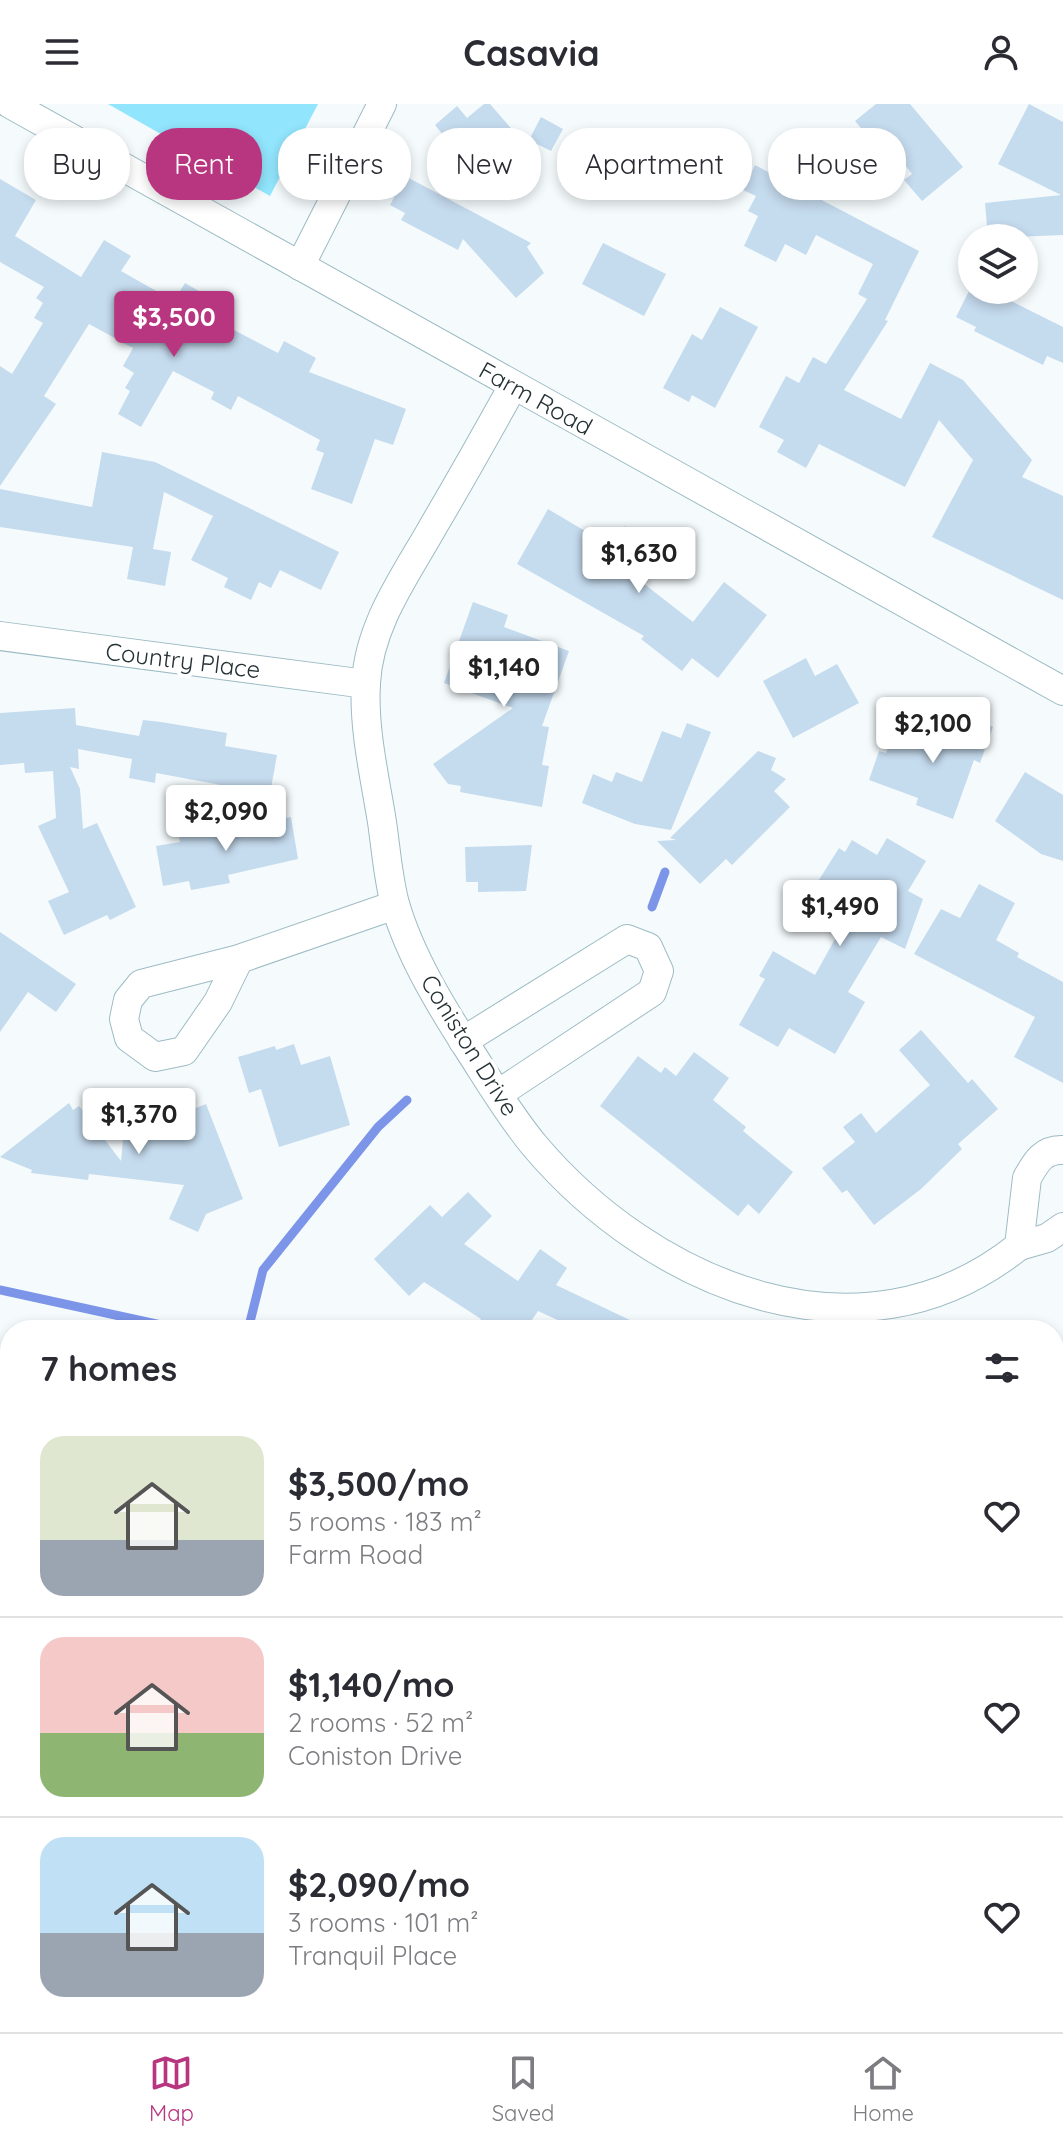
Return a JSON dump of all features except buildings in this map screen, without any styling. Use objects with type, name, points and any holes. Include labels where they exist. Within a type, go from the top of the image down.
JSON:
[{"type":"street","name":"Farm Road","points":[[10,104],[1063,691]]},
{"type":"street","points":[[300,266],[382,104]]},
{"type":"street","name":"Coniston Drive","points":[[513,386],[378,623],[366,684],[373,764],[395,905],[436,995],[463,1041],[534,1145],[620,1225],[706,1278],[744,1293],[783,1303],[826,1307],[886,1304],[954,1287],[987,1272],[1019,1246],[1047,1238],[1063,1227]]},
{"type":"street","name":"Country Place","points":[[0,636],[366,684]]},
{"type":"street","points":[[239,959],[395,905]]},
{"type":"street","points":[[463,1041],[627,939],[648,947],[659,971],[652,992],[498,1094]]},
{"type":"street","points":[[1019,1246],[1027,1178],[1041,1157],[1052,1149],[1063,1150]]},
{"type":"shaded area","points":[[108,104],[318,104],[305,128],[278,128],[278,181],[270,196],[262,191],[262,128],[150,128]]},
{"type":"waterway","points":[[652,907],[665,872]]},
{"type":"waterway","points":[[250,1320],[263,1270],[378,1127],[407,1100]]},
{"type":"waterway","points":[[0,1290],[138,1320]]}]
